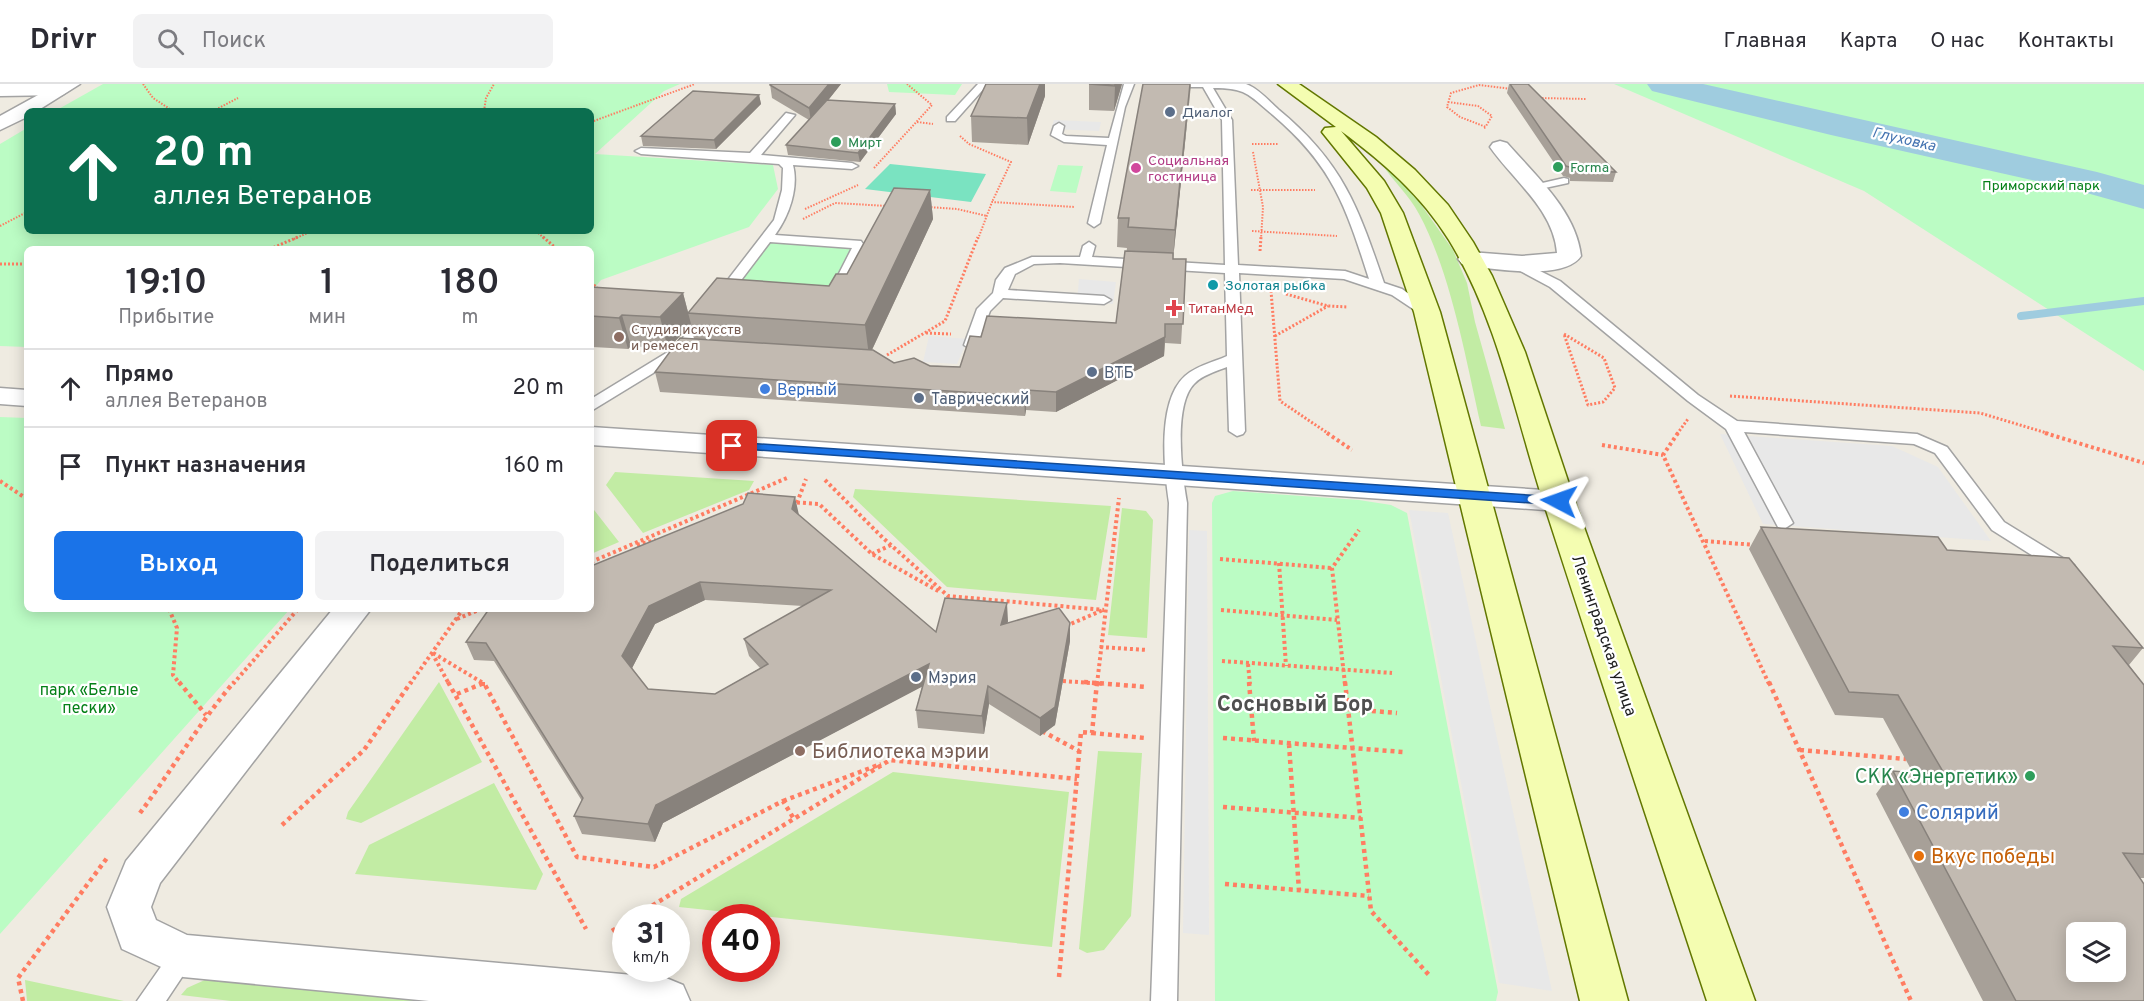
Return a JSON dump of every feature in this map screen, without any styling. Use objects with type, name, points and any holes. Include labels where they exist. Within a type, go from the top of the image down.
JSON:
[{"type":"main road","name":"Ленинградская улица","points":[[1294,89],[1389,159],[1441,211],[1470,259],[1515,366],[1559,501],[1731,1001]]},
{"type":"main road","name":"Ленинградская улица","points":[[1294,89],[1357,163],[1392,213],[1426,312],[1476,496],[1604,1001]]},
{"type":"main road","points":[[1357,163],[1369,158],[1389,159]]},
{"type":"street","points":[[0,90],[66,86]]},
{"type":"street","points":[[28,108],[66,86]]},
{"type":"street","points":[[0,124],[24,110]]},
{"type":"street","points":[[1470,259],[1514,262],[1563,261],[1569,256],[1568,237],[1500,147]]},
{"type":"street","points":[[0,396],[24,398]]},
{"type":"street","points":[[594,436],[1559,501]]},
{"type":"street","points":[[351,612],[141,874],[129,907],[138,934],[183,956],[666,1001]]},
{"type":"lane","points":[[951,119],[983,84]]},
{"type":"lane","points":[[1094,223],[1129,84]]},
{"type":"lane","points":[[1164,84],[1208,87],[1241,85],[1283,118],[1329,168],[1353,209],[1378,285]]},
{"type":"lane","points":[[1208,87],[1227,120],[1237,431]]},
{"type":"lane","points":[[753,158],[790,116]]},
{"type":"lane","points":[[1059,126],[1056,135],[1064,140],[1113,142]]},
{"type":"lane","points":[[641,151],[852,166]]},
{"type":"lane","points":[[594,404],[681,350],[780,220],[788,190],[789,167],[782,161]]},
{"type":"lane","points":[[1532,187],[1564,181]]},
{"type":"lane","points":[[766,238],[856,244],[860,248],[832,299],[825,302]]},
{"type":"lane","points":[[1085,261],[1089,246]]},
{"type":"lane","points":[[971,345],[984,309],[1000,294],[1008,272],[1017,265],[1032,260],[1345,275],[1404,296],[1426,312]]},
{"type":"lane","points":[[1514,262],[1555,284],[1699,403],[1733,426],[1784,523]]},
{"type":"lane","points":[[1000,294],[1104,300]]},
{"type":"lane","points":[[722,295],[745,296]]},
{"type":"lane","points":[[681,350],[705,352]]},
{"type":"lane","points":[[1164,1001],[1178,503],[1173,475],[1180,393],[1189,380],[1236,358]]},
{"type":"lane","points":[[1733,426],[1917,438],[1941,450],[1998,526],[2079,576]]},
{"type":"lane","points":[[150,1001],[183,956]]},
{"type":"path","points":[[143,84],[153,98],[168,108]]},
{"type":"path","points":[[484,108],[486,98],[494,84]]},
{"type":"path","points":[[594,121],[695,84]]},
{"type":"path","points":[[871,171],[932,105],[907,84]]},
{"type":"path","points":[[1486,127],[1460,117],[1447,107],[1451,93],[1470,85],[1489,84],[1517,90]]},
{"type":"path","points":[[1533,96],[1587,99]]},
{"type":"path","points":[[219,108],[238,99]]},
{"type":"path","points":[[1448,102],[1471,105],[1488,112],[1492,116],[1484,128],[1500,147]]},
{"type":"path","points":[[916,122],[939,124]]},
{"type":"path","points":[[887,355],[945,321],[992,202],[1011,162],[969,144],[956,132]]},
{"type":"path","points":[[1245,144],[1281,144]]},
{"type":"path","points":[[1252,144],[1263,207],[1260,246]]},
{"type":"path","points":[[780,220],[856,188],[863,180]]},
{"type":"path","points":[[1251,190],[1324,190]]},
{"type":"path","points":[[992,202],[1098,208]]},
{"type":"path","points":[[766,238],[835,203],[891,206]]},
{"type":"path","points":[[924,207],[957,209],[987,216]]},
{"type":"path","points":[[0,226],[24,214]]},
{"type":"path","points":[[1255,231],[1339,236]]},
{"type":"path","points":[[277,246],[305,234]]},
{"type":"path","points":[[540,234],[554,246]]},
{"type":"path","points":[[0,264],[24,264]]},
{"type":"path","points":[[594,285],[604,295]]},
{"type":"path","points":[[1271,290],[1280,401],[1352,450]]},
{"type":"path","points":[[1283,293],[1328,306],[1348,307]]},
{"type":"path","points":[[1275,336],[1328,306]]},
{"type":"path","points":[[925,333],[953,334]]},
{"type":"path","points":[[1564,334],[1604,358],[1616,388],[1603,402],[1588,405],[1564,334]]},
{"type":"path","points":[[1729,396],[1980,413],[2144,464]]},
{"type":"path","points":[[1663,455],[1699,403]]},
{"type":"path","points":[[1602,446],[1663,455]]},
{"type":"path","points":[[1663,455],[1705,541],[1800,750],[1911,1001]]},
{"type":"path","points":[[594,561],[787,478]]},
{"type":"path","points":[[798,503],[806,479]]},
{"type":"path","points":[[825,480],[891,545],[948,596]]},
{"type":"path","points":[[0,481],[24,497]]},
{"type":"path","points":[[1092,734],[1104,610],[1119,498]]},
{"type":"path","points":[[786,502],[819,504],[872,554],[948,596],[1104,610]]},
{"type":"path","points":[[677,526],[686,533]]},
{"type":"path","points":[[1359,530],[1332,568],[1371,911],[1429,975]]},
{"type":"path","points":[[627,547],[666,538]]},
{"type":"path","points":[[1705,541],[1763,545]]},
{"type":"path","points":[[872,554],[891,545]]},
{"type":"path","points":[[1220,559],[1332,568]]},
{"type":"path","points":[[1279,563],[1286,666]]},
{"type":"path","points":[[1061,628],[1104,610]]},
{"type":"path","points":[[1221,610],[1337,620]]},
{"type":"path","points":[[170,612],[177,628],[173,675],[206,716]]},
{"type":"path","points":[[133,824],[175,766],[206,716],[295,612]]},
{"type":"path","points":[[282,825],[364,750],[461,612]]},
{"type":"path","points":[[456,620],[474,612]]},
{"type":"path","points":[[1100,647],[1147,650]]},
{"type":"path","points":[[432,653],[484,683],[578,857],[654,867],[783,801],[890,760],[1077,779]]},
{"type":"path","points":[[432,653],[457,694],[586,929]]},
{"type":"path","points":[[1222,661],[1392,673]]},
{"type":"path","points":[[1248,663],[1254,741]]},
{"type":"path","points":[[1063,681],[1146,687]]},
{"type":"path","points":[[457,694],[484,683]]},
{"type":"path","points":[[1348,709],[1397,713]]},
{"type":"path","points":[[1035,727],[1079,751]]},
{"type":"path","points":[[1059,977],[1081,732],[1143,737]]},
{"type":"path","points":[[1223,738],[1403,752]]},
{"type":"path","points":[[1289,744],[1299,891]]},
{"type":"path","points":[[1800,750],[1906,759]]},
{"type":"path","points":[[655,904],[890,760]]},
{"type":"path","points":[[783,801],[794,819]]},
{"type":"path","points":[[1223,807],[1361,818]]},
{"type":"path","points":[[23,1001],[18,978],[111,852]]},
{"type":"path","points":[[1225,884],[1369,896]]},
{"type":"green space","points":[[103,84],[680,84],[664,91],[595,154],[773,165],[778,189],[749,227],[601,280],[594,288],[594,246],[24,246],[24,347],[0,346],[0,144],[24,130],[24,234],[594,234],[594,108],[60,108]]},
{"type":"green space","points":[[887,84],[962,84],[955,95],[889,92]]},
{"type":"green space","name":"Приморский парк","points":[[1614,84],[2144,84],[2144,371],[1864,191]]},
{"type":"green space","points":[[1381,163],[1410,189],[1453,250],[1467,283],[1475,322],[1505,429],[1481,426],[1456,317],[1440,263],[1415,207]]},
{"type":"green space","points":[[890,164],[986,174],[971,202],[865,189]]},
{"type":"green space","points":[[1058,165],[1083,166],[1076,193],[1050,191]]},
{"type":"green space","points":[[770,241],[853,247],[825,299],[731,293]]},
{"type":"green space","name":"парк «Белые пески»","points":[[0,417],[24,418],[24,612],[287,612],[0,934]]},
{"type":"green space","points":[[615,472],[754,481],[749,490],[643,533],[606,485]]},
{"type":"green space","points":[[855,489],[1111,506],[1096,600],[947,587],[853,497]]},
{"type":"green space","points":[[1233,491],[1359,500],[1391,505],[1407,513],[1498,992],[1496,1001],[1215,1001],[1212,503],[1215,496]]},
{"type":"green space","points":[[1122,508],[1146,511],[1153,520],[1147,638],[1108,635]]},
{"type":"green space","points":[[594,510],[619,542],[594,553]]},
{"type":"green space","points":[[439,682],[482,762],[361,823],[346,819],[348,812]]},
{"type":"green space","points":[[1098,751],[1142,753],[1131,916],[1104,950],[1087,953],[1079,949]]},
{"type":"green space","points":[[893,772],[1069,792],[1052,947],[780,918],[780,904],[702,904],[702,909],[690,908],[690,904],[680,904],[681,899]]},
{"type":"green space","points":[[494,783],[543,874],[536,890],[355,874],[369,845]]},
{"type":"green space","points":[[207,979],[451,1001],[231,1001],[181,995],[187,988]]},
{"type":"green space","points":[[25,980],[124,1001],[27,1001]]},
{"type":"shaded area","points":[[1054,120],[1101,122],[1099,131],[1051,129]]},
{"type":"shaded area","points":[[1079,279],[1116,282],[1113,304],[1077,301]]},
{"type":"shaded area","points":[[929,336],[968,339],[957,364],[923,362]]},
{"type":"shaded area","points":[[1720,434],[1892,446],[1938,467],[1991,541],[1763,524]]},
{"type":"shaded area","points":[[1409,510],[1448,513],[1552,991],[1499,983]]},
{"type":"shaded area","points":[[1189,530],[1207,531],[1209,935],[1183,933]]},
{"type":"building","points":[[770,84],[829,84],[809,108]]},
{"type":"building","points":[[986,84],[1040,84],[1027,118],[971,116]]},
{"type":"building","points":[[1089,84],[1115,84],[1115,86]]},
{"type":"building","points":[[1143,84],[1190,84],[1175,230],[1128,227],[1129,218],[1118,218]]},
{"type":"building","points":[[1510,84],[1528,84],[1616,172],[1573,171],[1573,168],[1566,166]]},
{"type":"building","points":[[693,91],[759,95],[714,140],[641,136]]},
{"type":"building","points":[[827,100],[895,104],[858,153],[786,145]]},
{"type":"building","points":[[894,188],[930,190],[865,325],[688,313],[717,278],[829,286],[836,274],[847,274]]},
{"type":"building","points":[[1125,251],[1173,253],[1173,259],[1186,259],[1183,324],[1165,324],[1165,337],[1056,392],[1026,390],[1024,396],[655,372],[680,338],[873,350],[894,363],[914,358],[930,366],[960,367],[970,336],[981,337],[987,316],[1116,323]]},
{"type":"building","points":[[594,287],[683,293],[660,317],[622,315],[619,318],[594,316]]},
{"type":"building","name":"Мэрия","points":[[748,493],[795,497],[792,509],[936,632],[945,598],[1007,603],[1001,625],[1059,608],[1070,623],[1055,707],[1040,718],[988,686],[982,716],[916,710],[929,664],[656,805],[648,824],[574,816],[583,798],[486,643],[466,642],[487,612],[594,612],[594,565],[743,504]],"holes":[[[700,582],[831,590],[744,639],[768,664],[715,694],[648,689],[622,656],[649,606]]]},
{"type":"building","name":"СКК «Энергетик»","points":[[1761,527],[1938,537],[1947,550],[2069,558],[2143,648],[2113,646],[2144,685],[2144,854],[2123,853],[2144,884],[2144,1001],[2016,1001],[1893,771],[1945,775],[1898,695],[1849,692]]},
{"type":"waterway","name":"Глуховка","points":[[1663,84],[1831,125],[2084,180],[2144,197]]},
{"type":"waterway","points":[[2021,316],[2144,301]]},
{"type":"place","name":"Диалог","points":[[1170,112]]},
{"type":"place","name":"Мирт","points":[[836,142]]},
{"type":"place","name":"Forma","points":[[1558,167]]},
{"type":"place","name":"Социальная гостиница","points":[[1136,168]]},
{"type":"place","name":"Золотая рыбка","points":[[1213,285]]},
{"type":"place","name":"ТитанМед","points":[[1174,308]]},
{"type":"place","name":"Студия искусств и ремесел","points":[[619,337]]},
{"type":"place","name":"ВТБ","points":[[1092,372]]},
{"type":"place","name":"Верный","points":[[765,389]]},
{"type":"place","name":"Таврический","points":[[919,398]]},
{"type":"place","name":"Мэрия","points":[[916,677]]},
{"type":"place","name":"Библиотека мэрии","points":[[800,751]]},
{"type":"place","name":"СКК «Энергетик»","points":[[2030,776]]},
{"type":"place","name":"Солярий","points":[[1904,812]]},
{"type":"place","name":"Вкус победы","points":[[1919,856]]},
{"type":"district","name":"Сосновый Бор","points":[[1295,703]]},
{"type":"route","points":[[732,446],[1559,501]]}]
